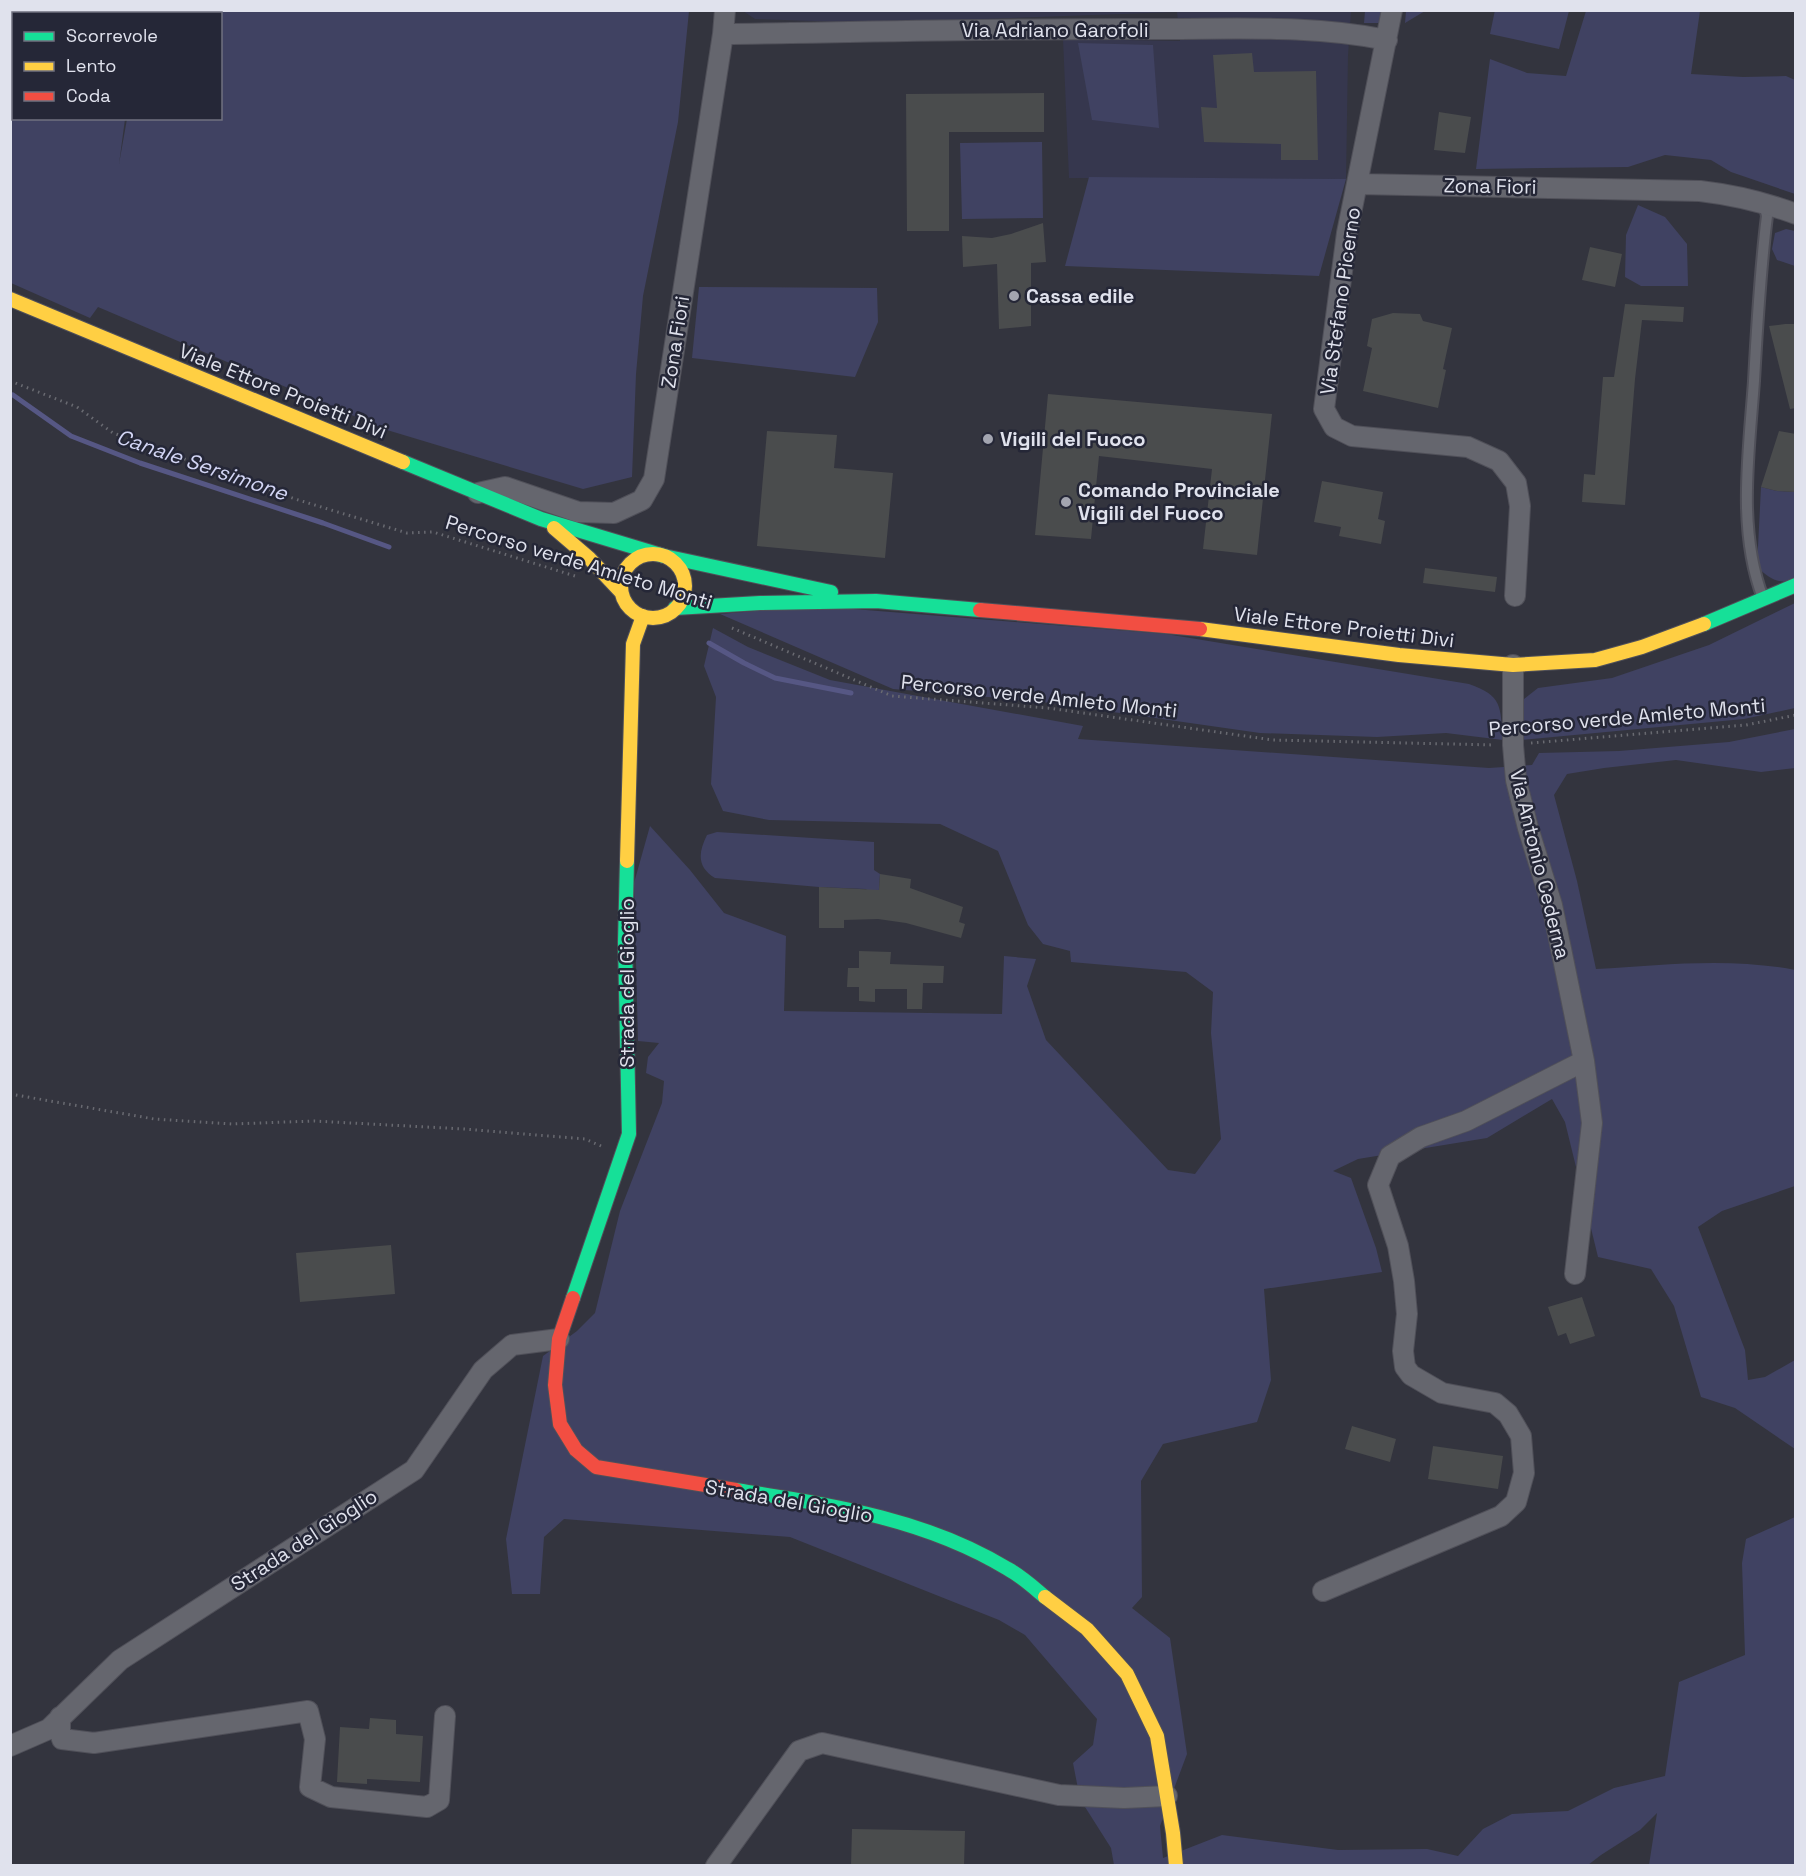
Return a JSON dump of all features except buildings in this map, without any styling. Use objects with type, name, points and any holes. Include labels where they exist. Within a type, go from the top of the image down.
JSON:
[{"type":"main road","name":"Viale Ettore Proietti Divi","points":[[10,299],[541,519],[664,556],[876,601]]},
{"type":"main road","name":"Viale Ettore Proietti Divi","points":[[541,519],[576,544],[621,592],[629,607],[643,616],[660,617],[675,608],[760,603],[876,601],[1166,625],[1387,654],[1513,664],[1595,660],[1642,647],[1796,585]]},
{"type":"main road","name":"Viale Ettore Proietti Divi","points":[[621,592],[623,573],[636,559],[645,555],[664,556]]},
{"type":"main road","points":[[664,556],[680,569],[684,579],[681,599],[675,608]]},
{"type":"main road","name":"Strada del Gioglio","points":[[643,616],[633,644],[625,942],[629,1134],[559,1339],[555,1385],[560,1424],[576,1450],[596,1467],[844,1507],[936,1533],[1009,1569],[1087,1629],[1127,1674],[1156,1736],[1176,1866]]},
{"type":"street","name":"Zona Fiori","points":[[478,492],[505,487],[578,512],[614,513],[642,500],[654,479],[723,34],[724,10]]},
{"type":"street","points":[[1358,184],[1392,10]]},
{"type":"street","name":"Via Adriano Garofoli","points":[[723,34],[1107,28],[1350,32],[1387,40]]},
{"type":"street","name":"Zona Fiori","points":[[1358,184],[1673,189],[1733,195],[1764,202],[1796,214]]},
{"type":"street","name":"Via Stefano Picerno","points":[[1358,184],[1347,233],[1324,409],[1334,427],[1352,436],[1468,447],[1499,461],[1516,483],[1520,506],[1515,596]]},
{"type":"street","name":"Via Antonio Cederna","points":[[1513,664],[1513,745],[1516,780],[1528,828],[1552,904],[1584,1061],[1592,1123],[1575,1274]]},
{"type":"street","points":[[1323,1591],[1502,1516],[1515,1503],[1524,1473],[1521,1436],[1508,1414],[1495,1403],[1442,1393],[1411,1375],[1405,1367],[1403,1351],[1407,1314],[1404,1281],[1398,1246],[1378,1185],[1390,1156],[1421,1137],[1466,1121],[1584,1061]]},
{"type":"street","name":"Strada del Gioglio","points":[[10,1746],[49,1729],[120,1660],[414,1470],[483,1370],[512,1345],[559,1339]]},
{"type":"street","points":[[60,1717],[62,1739],[94,1743],[308,1711],[315,1739],[310,1787],[331,1797],[427,1807],[439,1800],[445,1716]]},
{"type":"street","points":[[716,1866],[799,1751],[822,1743],[1059,1795],[1124,1798],[1167,1796]]},
{"type":"lane","points":[[1763,600],[1751,550],[1747,504],[1767,216],[1764,202]]},
{"type":"path","name":"Percorso verde Amleto Monti","points":[[10,381],[77,408],[113,433],[295,500],[406,533],[433,532],[583,578]]},
{"type":"path","name":"Percorso verde Amleto Monti","points":[[724,625],[892,696],[1048,708],[1273,740],[1513,745],[1746,725],[1796,715]]},
{"type":"path","points":[[10,1094],[154,1119],[232,1124],[315,1121],[464,1129],[585,1139]]},
{"type":"shaded area","points":[[1406,10],[1425,11],[1405,23]]},
{"type":"shaded area","points":[[1495,10],[1569,11],[1559,49],[1490,34]]},
{"type":"shaded area","points":[[11,11],[101,11],[12,12],[11,58]]},
{"type":"shaded area","points":[[689,11],[678,122],[643,296],[636,374],[632,477],[583,489],[387,430],[98,307],[90,318],[11,283],[11,58],[12,120],[125,120],[119,164],[127,120],[222,120],[222,12],[101,12]]},
{"type":"shaded area","points":[[743,11],[1351,11],[1346,179],[1069,178],[1063,39],[1180,41],[1177,12],[873,23],[755,19]]},
{"type":"shaded area","points":[[1365,11],[1387,11],[1386,23],[1364,23]]},
{"type":"shaded area","points":[[1586,11],[1700,11],[1691,74],[1743,77],[1786,76],[1795,80],[1795,194],[1731,172],[1711,160],[1665,155],[1628,167],[1476,169],[1490,59],[1527,73],[1566,76]]},
{"type":"shaded area","points":[[1078,43],[1153,45],[1159,128],[1092,120]]},
{"type":"shaded area","points":[[1042,142],[1043,218],[962,219],[960,143]]},
{"type":"shaded area","points":[[1089,177],[1346,179],[1319,276],[1065,266]]},
{"type":"shaded area","points":[[1638,205],[1665,217],[1687,244],[1688,286],[1641,286],[1625,277],[1626,235]]},
{"type":"shaded area","points":[[1786,229],[1795,231],[1795,266],[1777,260],[1772,249],[1775,233]]},
{"type":"shaded area","points":[[699,287],[877,288],[878,322],[855,377],[692,358]]},
{"type":"shaded area","points":[[1761,487],[1795,492],[1795,579],[1790,581],[1775,580],[1757,567]]},
{"type":"shaded area","points":[[1795,603],[1795,708],[1744,719],[1522,740],[1524,699],[1538,688],[1612,678],[1709,645]]},
{"type":"shaded area","points":[[816,606],[1166,634],[1469,684],[1488,693],[1498,704],[1503,740],[1446,733],[1377,737],[1260,733],[1036,701],[893,689],[720,614]]},
{"type":"shaded area","points":[[713,628],[748,647],[830,680],[1083,726],[1078,739],[1489,768],[1532,765],[1539,753],[1619,751],[1729,742],[1795,729],[1795,768],[1761,772],[1676,760],[1604,768],[1567,774],[1554,795],[1577,881],[1596,969],[1721,963],[1795,970],[1795,1186],[1722,1211],[1698,1227],[1745,1350],[1748,1380],[1765,1377],[1795,1360],[1795,1449],[1735,1408],[1701,1397],[1674,1306],[1651,1269],[1598,1257],[1565,1122],[1552,1099],[1487,1138],[1358,1159],[1333,1171],[1351,1178],[1376,1248],[1382,1272],[1264,1289],[1271,1380],[1257,1422],[1163,1444],[1141,1481],[1142,1597],[1132,1608],[1170,1638],[1187,1754],[1160,1826],[1163,1858],[1222,1835],[1338,1850],[1427,1849],[1458,1856],[1483,1829],[1512,1814],[1568,1811],[1614,1788],[1665,1776],[1679,1682],[1745,1655],[1742,1563],[1746,1539],[1795,1517],[1795,1865],[1649,1865],[1657,1813],[1640,1830],[1588,1865],[1114,1865],[1111,1848],[1080,1799],[1073,1763],[1093,1745],[1097,1719],[1025,1635],[999,1620],[790,1537],[564,1519],[544,1537],[540,1594],[512,1594],[506,1539],[543,1356],[577,1331],[595,1313],[620,1211],[662,1103],[664,1081],[646,1073],[648,1057],[659,1043],[638,1041],[634,883],[650,826],[690,870],[724,913],[786,936],[784,1011],[1002,1014],[1004,956],[1036,959],[1027,986],[1046,1040],[1168,1170],[1195,1174],[1221,1139],[1211,1033],[1213,992],[1186,972],[1071,962],[1070,951],[1043,944],[1028,925],[998,851],[940,824],[769,820],[723,811],[711,784],[716,697],[704,666]]},
{"type":"shaded area","points":[[717,832],[874,842],[874,870],[880,874],[878,903],[866,889],[715,878],[702,864],[701,854],[707,835]]},
{"type":"waterway","name":"Canale Sersimone","points":[[13,395],[71,436],[140,463],[389,547]]},
{"type":"waterway","name":"Canale Sersimone","points":[[709,643],[775,678],[851,693]]},
{"type":"traffic: fast","points":[[403,462],[541,519],[664,556],[831,592]]},
{"type":"traffic: fast","points":[[1704,624],[1796,585]]},
{"type":"traffic: fast","points":[[675,608],[760,603],[876,601],[980,610]]},
{"type":"traffic: fast","points":[[573,1298],[629,1134],[625,942],[627,861]]},
{"type":"traffic: fast","points":[[736,1490],[842,1508],[943,1537],[1008,1569],[1045,1597]]},
{"type":"traffic: slow","points":[[10,299],[403,462]]},
{"type":"traffic: slow","points":[[554,528],[589,558],[621,592]]},
{"type":"traffic: slow","points":[[653,554],[671,560],[679,568],[685,586],[679,604],[671,612],[653,618],[635,612],[627,604],[621,586],[627,568],[635,560],[653,554]]},
{"type":"traffic: slow","points":[[627,861],[633,644],[643,616]]},
{"type":"traffic: slow","points":[[1200,629],[1399,655],[1513,665],[1595,660],[1642,647],[1704,624]]},
{"type":"traffic: slow","points":[[1045,1597],[1087,1629],[1127,1674],[1157,1736],[1173,1833],[1176,1866]]},
{"type":"traffic: jam","points":[[980,610],[1200,629]]},
{"type":"traffic: jam","points":[[573,1298],[559,1339],[555,1385],[560,1424],[576,1450],[596,1467],[736,1490]]},
{"type":"place","name":"Cassa edile","points":[[1014,296]]},
{"type":"place","name":"Vigili del Fuoco","points":[[988,439]]},
{"type":"place","name":"Comando Provinciale Vigili del Fuoco","points":[[1066,502]]}]
